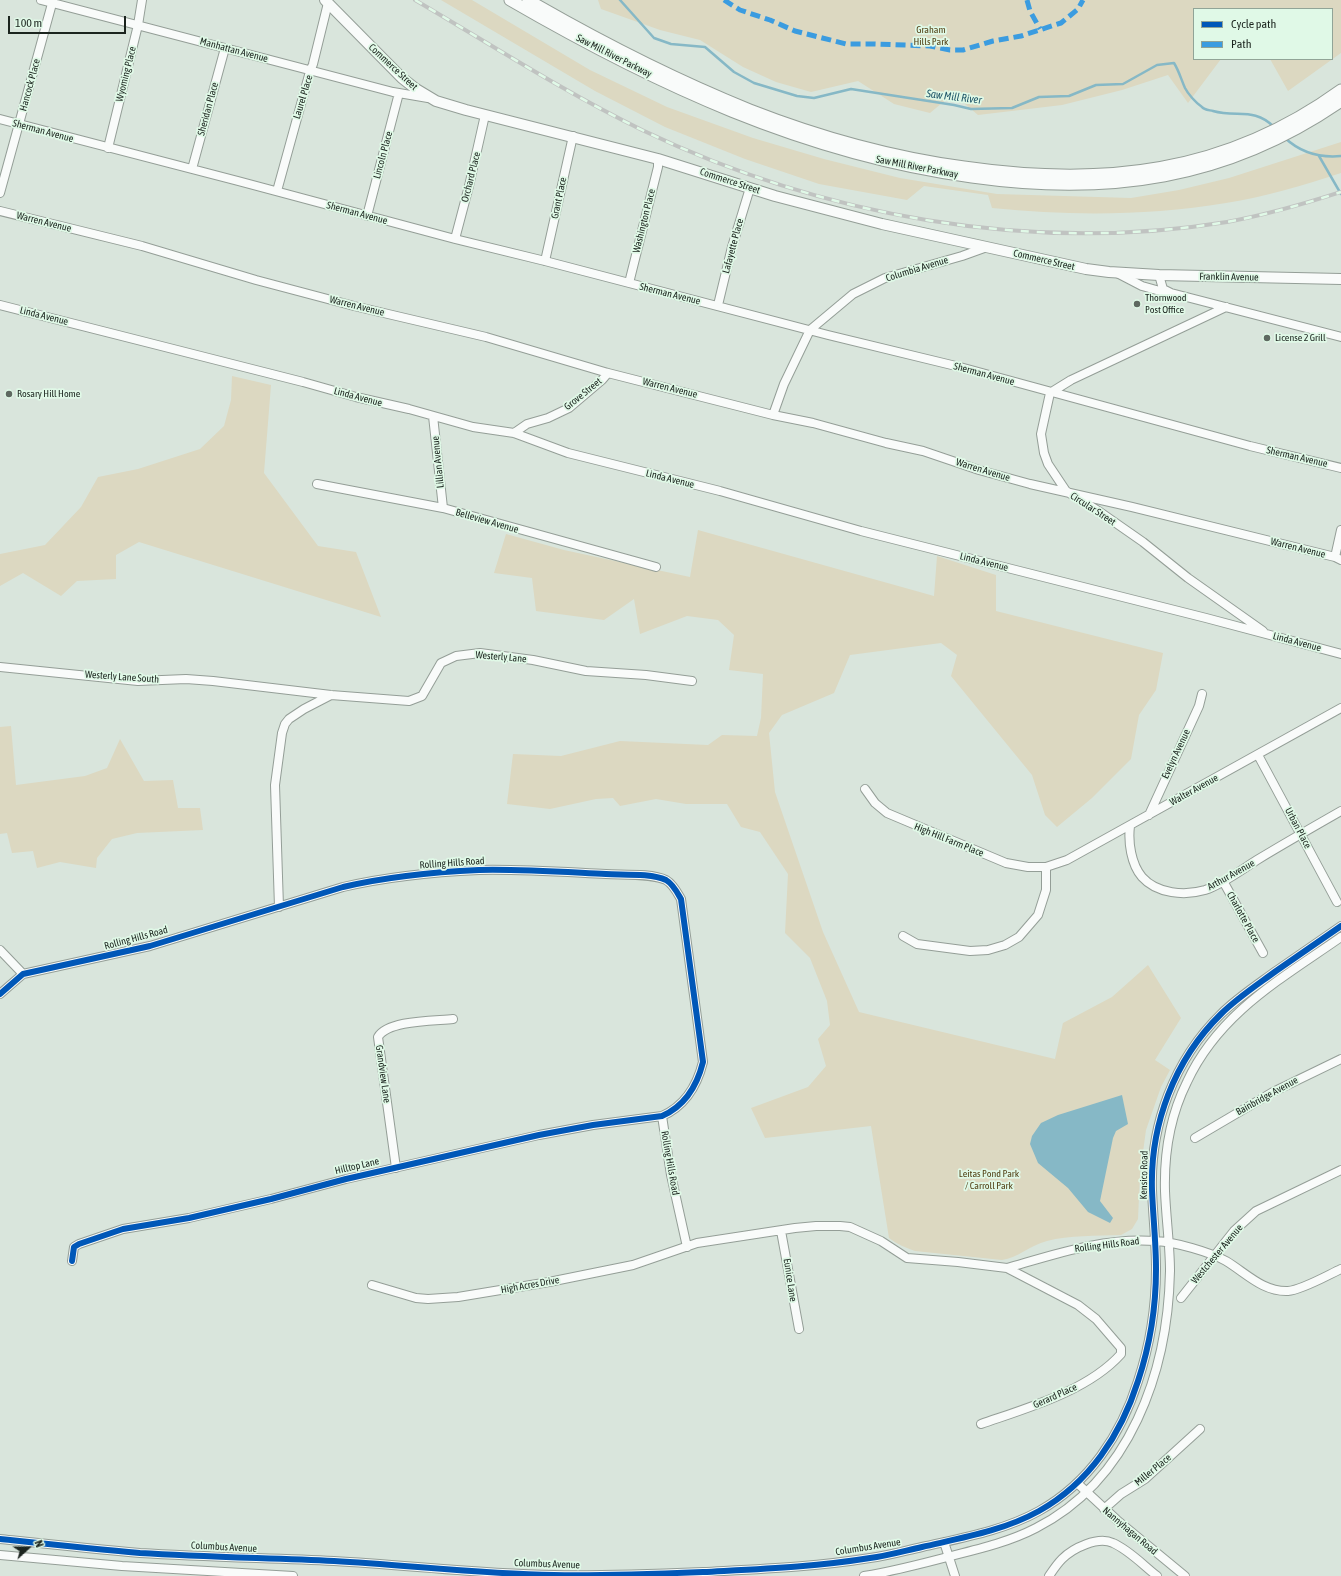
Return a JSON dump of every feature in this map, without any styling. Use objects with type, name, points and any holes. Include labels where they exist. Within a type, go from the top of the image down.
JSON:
[{"type":"highway","name":"Saw Mill River Parkway","points":[[510,0],[616,58],[734,113],[774,129],[829,147],[878,160],[984,179],[1070,185],[1113,183],[1156,178],[1199,168],[1240,155],[1272,141],[1341,90]]},
{"type":"highway","name":"Saw Mill River Parkway","points":[[528,0],[633,56],[711,94],[751,110],[832,138],[888,153],[930,162],[973,168],[1030,174],[1073,176],[1117,174],[1159,168],[1187,162],[1228,150],[1262,136],[1290,127],[1341,101]]},
{"type":"main road","name":"Commerce Street","points":[[326,1],[402,78],[428,98],[485,115],[573,136],[658,159],[750,188],[882,224],[1086,269],[1116,273]]},
{"type":"main road","name":"Franklin Avenue","points":[[1116,273],[1341,279]]},
{"type":"street","name":"Manhattan Avenue","points":[[41,0],[399,93],[428,98]]},
{"type":"street","name":"Wyoming Place","points":[[108,148],[138,25],[142,0]]},
{"type":"street","name":"Laurel Place","points":[[277,191],[311,70],[326,1]]},
{"type":"street","name":"Hancock Place","points":[[0,193],[53,2]]},
{"type":"street","name":"Sheridan Place","points":[[192,169],[225,48]]},
{"type":"street","name":"Lincoln Place","points":[[367,216],[399,93]]},
{"type":"street","name":"Orchard Place","points":[[455,239],[485,115]]},
{"type":"street","name":"Sherman Avenue","points":[[0,119],[455,239],[960,368],[1250,446],[1341,468]]},
{"type":"street","name":"Grant Place","points":[[545,261],[573,136]]},
{"type":"street","name":"Washington Place","points":[[628,283],[658,167],[658,159]]},
{"type":"street","name":"Lafayette Place","points":[[718,305],[732,247],[750,188]]},
{"type":"street","name":"Warren Avenue","points":[[0,211],[142,246],[256,280],[354,306],[486,337],[608,372],[773,415],[813,422],[886,443],[923,451],[979,470],[1030,484],[1066,491],[1338,559]]},
{"type":"street","name":"Columbia Avenue","points":[[773,415],[784,384],[810,330],[853,294],[885,278],[988,247]]},
{"type":"street","name":"Commerce Street","points":[[1116,273],[1142,286],[1341,337]]},
{"type":"street","points":[[1158,275],[1163,289],[1171,293]]},
{"type":"street","name":"Linda Avenue","points":[[0,305],[473,427],[514,433],[568,453],[720,491],[869,533],[1206,618],[1341,654]]},
{"type":"street","points":[[1050,393],[1070,380],[1226,307]]},
{"type":"street","name":"Grove Street","points":[[514,433],[527,424],[548,418],[569,408],[602,380],[608,372]]},
{"type":"street","name":"Circular Street","points":[[1050,393],[1041,434],[1044,453],[1048,464],[1066,491],[1100,512],[1143,542],[1188,578],[1267,634]]},
{"type":"street","name":"Lillian Avenue","points":[[433,416],[443,508]]},
{"type":"street","name":"Belleview Avenue","points":[[317,484],[443,508],[656,566]]},
{"type":"street","points":[[1338,559],[1341,530]]},
{"type":"street","name":"Westerly Lane","points":[[268,688],[409,701],[422,696],[441,662],[456,656],[480,653],[533,660],[586,671],[646,675],[692,681]]},
{"type":"street","name":"Westerly Lane South","points":[[0,667],[138,680],[186,679],[268,688]]},
{"type":"street","name":"Evelyn Avenue","points":[[1149,814],[1199,706],[1202,694]]},
{"type":"street","points":[[279,907],[275,785],[282,733],[285,724],[289,719],[304,709],[331,695]]},
{"type":"street","name":"Walter Avenue","points":[[1046,867],[1067,860],[1341,708]]},
{"type":"street","name":"Urban Place","points":[[1258,755],[1337,902]]},
{"type":"street","name":"High Hill Farm Place","points":[[865,789],[875,803],[887,814],[907,823],[1006,863],[1028,867],[1046,867]]},
{"type":"street","name":"Arthur Avenue","points":[[1130,826],[1129,837],[1136,867],[1142,878],[1154,886],[1173,892],[1190,894],[1206,890],[1223,881],[1341,811]]},
{"type":"street","points":[[903,936],[917,944],[970,951],[988,950],[1005,945],[1019,937],[1038,915],[1046,890],[1046,867]]},
{"type":"street","name":"Rolling Hills Road","points":[[0,994],[23,974],[150,946],[363,883],[447,872],[480,870],[650,876],[666,880],[674,887],[681,899],[703,1062],[699,1079],[692,1089],[672,1112],[662,1116],[671,1175],[687,1248],[697,1243],[781,1230],[816,1226],[850,1227],[881,1241],[907,1258],[1007,1268],[1078,1305],[1096,1319],[1121,1348],[1121,1354]]},
{"type":"street","name":"Charlotte Place","points":[[1223,881],[1263,953]]},
{"type":"street","name":"Kensico Road","points":[[1087,1492],[1110,1468],[1125,1445],[1140,1413],[1153,1378],[1162,1344],[1170,1275],[1162,1241],[1152,1178],[1156,1138],[1168,1093],[1184,1061],[1205,1031],[1231,1005],[1252,988],[1341,926]]},
{"type":"street","name":"Kensico Road","points":[[1077,1483],[1097,1461],[1114,1437],[1138,1383],[1154,1312],[1156,1279],[1162,1241],[1168,1144],[1173,1118],[1179,1100],[1194,1068],[1214,1037],[1239,1011],[1341,937]]},
{"type":"street","points":[[0,950],[23,974]]},
{"type":"street","name":"Grandview Lane","points":[[396,1168],[378,1037],[386,1028],[398,1024],[453,1019]]},
{"type":"street","name":"Bainbridge Avenue","points":[[1195,1138],[1273,1092],[1341,1059]]},
{"type":"street","name":"Hilltop Lane","points":[[72,1261],[74,1247],[78,1244],[123,1228],[189,1218],[271,1199],[346,1179],[570,1129],[662,1116]]},
{"type":"street","name":"Westchester Avenue","points":[[1181,1298],[1234,1231],[1256,1211],[1341,1170]]},
{"type":"street","name":"Eunice Lane","points":[[781,1230],[799,1329]]},
{"type":"street","name":"Rolling Hills Road","points":[[1007,1268],[1083,1247],[1117,1242],[1162,1241],[1215,1256],[1225,1261],[1252,1280],[1274,1290],[1294,1290],[1341,1269]]},
{"type":"street","name":"High Acres Drive","points":[[372,1284],[416,1298],[428,1299],[458,1297],[549,1282],[629,1265],[687,1248]]},
{"type":"street","name":"Gerard Place","points":[[982,1424],[1043,1402],[1071,1390],[1093,1377],[1116,1360],[1121,1354]]},
{"type":"street","name":"Miller Place","points":[[1104,1509],[1121,1494],[1145,1479],[1200,1429]]},
{"type":"street","name":"Nannyhagan Road","points":[[1077,1483],[1104,1509],[1185,1576]]},
{"type":"street","name":"Columbus Avenue","points":[[0,1539],[136,1552],[332,1561],[486,1574],[602,1575],[793,1568],[871,1558],[995,1529],[1022,1520],[1048,1506],[1077,1483]]},
{"type":"street","points":[[864,1576],[948,1557],[1003,1542],[1027,1532],[1056,1516],[1087,1492]]},
{"type":"street","points":[[1049,1576],[1070,1552],[1098,1541],[1112,1542],[1129,1553],[1157,1576]]},
{"type":"street","points":[[944,1542],[955,1576]]},
{"type":"street","points":[[47,1560],[50,1544]]},
{"type":"street","points":[[0,1555],[122,1566],[293,1576]]},
{"type":"green space","points":[[441,0],[472,0],[590,70],[667,107],[753,138],[824,159],[900,178],[997,194],[1131,198],[1179,190],[1229,178],[1341,142],[1341,173],[1284,190],[1241,200],[1168,210],[1109,213],[1021,211],[992,208],[988,195],[924,186],[907,200],[819,184],[745,159],[665,127],[595,91]]},
{"type":"green space","name":"Graham Hills Park","points":[[598,0],[1341,0],[1341,53],[1333,59],[1333,8],[1193,8],[1193,60],[1220,60],[1188,103],[1168,75],[1122,90],[1062,105],[978,115],[953,94],[930,113],[894,104],[858,81],[811,92],[776,82],[743,67],[700,40],[660,30],[601,9]]},
{"type":"green space","points":[[1271,60],[1331,60],[1288,91]]},
{"type":"green space","points":[[232,376],[271,385],[264,473],[318,546],[356,552],[381,617],[139,542],[116,555],[116,579],[77,581],[61,596],[23,573],[0,586],[0,554],[45,545],[81,507],[98,477],[138,469],[200,449],[224,426],[231,400]]},
{"type":"green space","name":"Leitas Pond Park / Carroll Park","points":[[698,530],[934,596],[937,556],[996,575],[996,611],[1163,653],[1156,690],[1139,715],[1131,759],[1092,798],[1057,827],[1045,815],[1032,775],[951,676],[957,655],[941,643],[850,655],[834,693],[782,715],[769,733],[775,792],[823,932],[859,1012],[1055,1059],[1063,1023],[1112,997],[1148,965],[1181,1018],[1155,1060],[1170,1070],[1161,1087],[1146,1130],[1140,1174],[1138,1219],[1132,1229],[1121,1235],[1074,1237],[1047,1241],[1035,1245],[1013,1257],[1002,1260],[915,1251],[902,1246],[889,1238],[871,1126],[765,1138],[751,1108],[808,1087],[826,1066],[818,1039],[830,1025],[827,1001],[810,958],[785,933],[788,874],[760,832],[741,827],[727,804],[686,804],[656,799],[620,806],[613,798],[596,799],[550,809],[507,804],[513,754],[561,756],[620,741],[708,745],[722,735],[757,736],[761,718],[763,674],[729,670],[734,635],[718,620],[687,616],[640,634],[634,599],[604,620],[536,611],[532,578],[494,573],[506,534],[564,550],[690,577]]},
{"type":"green space","points":[[11,726],[16,785],[85,776],[107,768],[120,739],[144,781],[173,780],[178,808],[200,808],[203,830],[137,833],[112,839],[97,858],[96,868],[60,862],[37,868],[33,851],[12,853],[7,833],[0,834],[0,727]]},
{"type":"water","points":[[1122,1095],[1128,1124],[1116,1131],[1113,1138],[1100,1201],[1113,1218],[1110,1223],[1088,1212],[1068,1188],[1038,1163],[1030,1144],[1032,1136],[1041,1123],[1058,1115]]},
{"type":"waterway","name":"Saw Mill River","points":[[620,0],[654,38],[671,44],[705,47],[734,72],[754,83],[797,96],[814,98],[851,89],[971,109],[1012,108],[1039,97],[1069,96],[1096,85],[1123,84],[1157,65],[1174,63],[1186,90],[1190,96],[1204,109],[1222,113],[1252,115],[1267,121],[1274,127]]},
{"type":"waterway","name":"Saw Mill River","points":[[1285,138],[1304,151],[1325,156],[1341,156]]},
{"type":"waterway","points":[[1319,156],[1341,194]]},
{"type":"railway","points":[[415,0],[556,84],[642,130],[710,160],[781,185],[854,205],[928,220],[1003,230],[1078,233],[1153,231],[1227,222],[1256,216],[1341,192]]},
{"type":"marked path","points":[[724,0],[740,10],[770,20],[795,31],[846,44],[930,46],[950,50],[963,50],[993,41],[1021,36],[1061,23],[1078,9],[1083,0]]},
{"type":"marked path","points":[[1027,0],[1030,11],[1040,29]]},
{"type":"cycle path","points":[[0,994],[23,974],[150,946],[343,887],[393,878],[479,870],[645,875],[666,880],[673,886],[681,899],[703,1062],[697,1079],[689,1094],[670,1112],[662,1116],[593,1125],[539,1135],[346,1179],[271,1199],[189,1218],[123,1229],[74,1247],[72,1261]]},
{"type":"cycle path","points":[[0,1539],[140,1553],[189,1556],[334,1561],[526,1574],[609,1575],[766,1569],[849,1561],[889,1555],[967,1537],[996,1529],[1025,1518],[1057,1500],[1088,1472],[1101,1456],[1122,1420],[1138,1381],[1152,1326],[1156,1283],[1152,1190],[1152,1166],[1155,1142],[1168,1095],[1178,1073],[1204,1032],[1227,1008],[1276,971],[1341,926]]},
{"type":"place","name":"Thornwood Post Office","points":[[1137,304]]},
{"type":"place","name":"License 2 Grill","points":[[1267,338]]},
{"type":"place","name":"Rosary Hill Home","points":[[9,394]]}]
